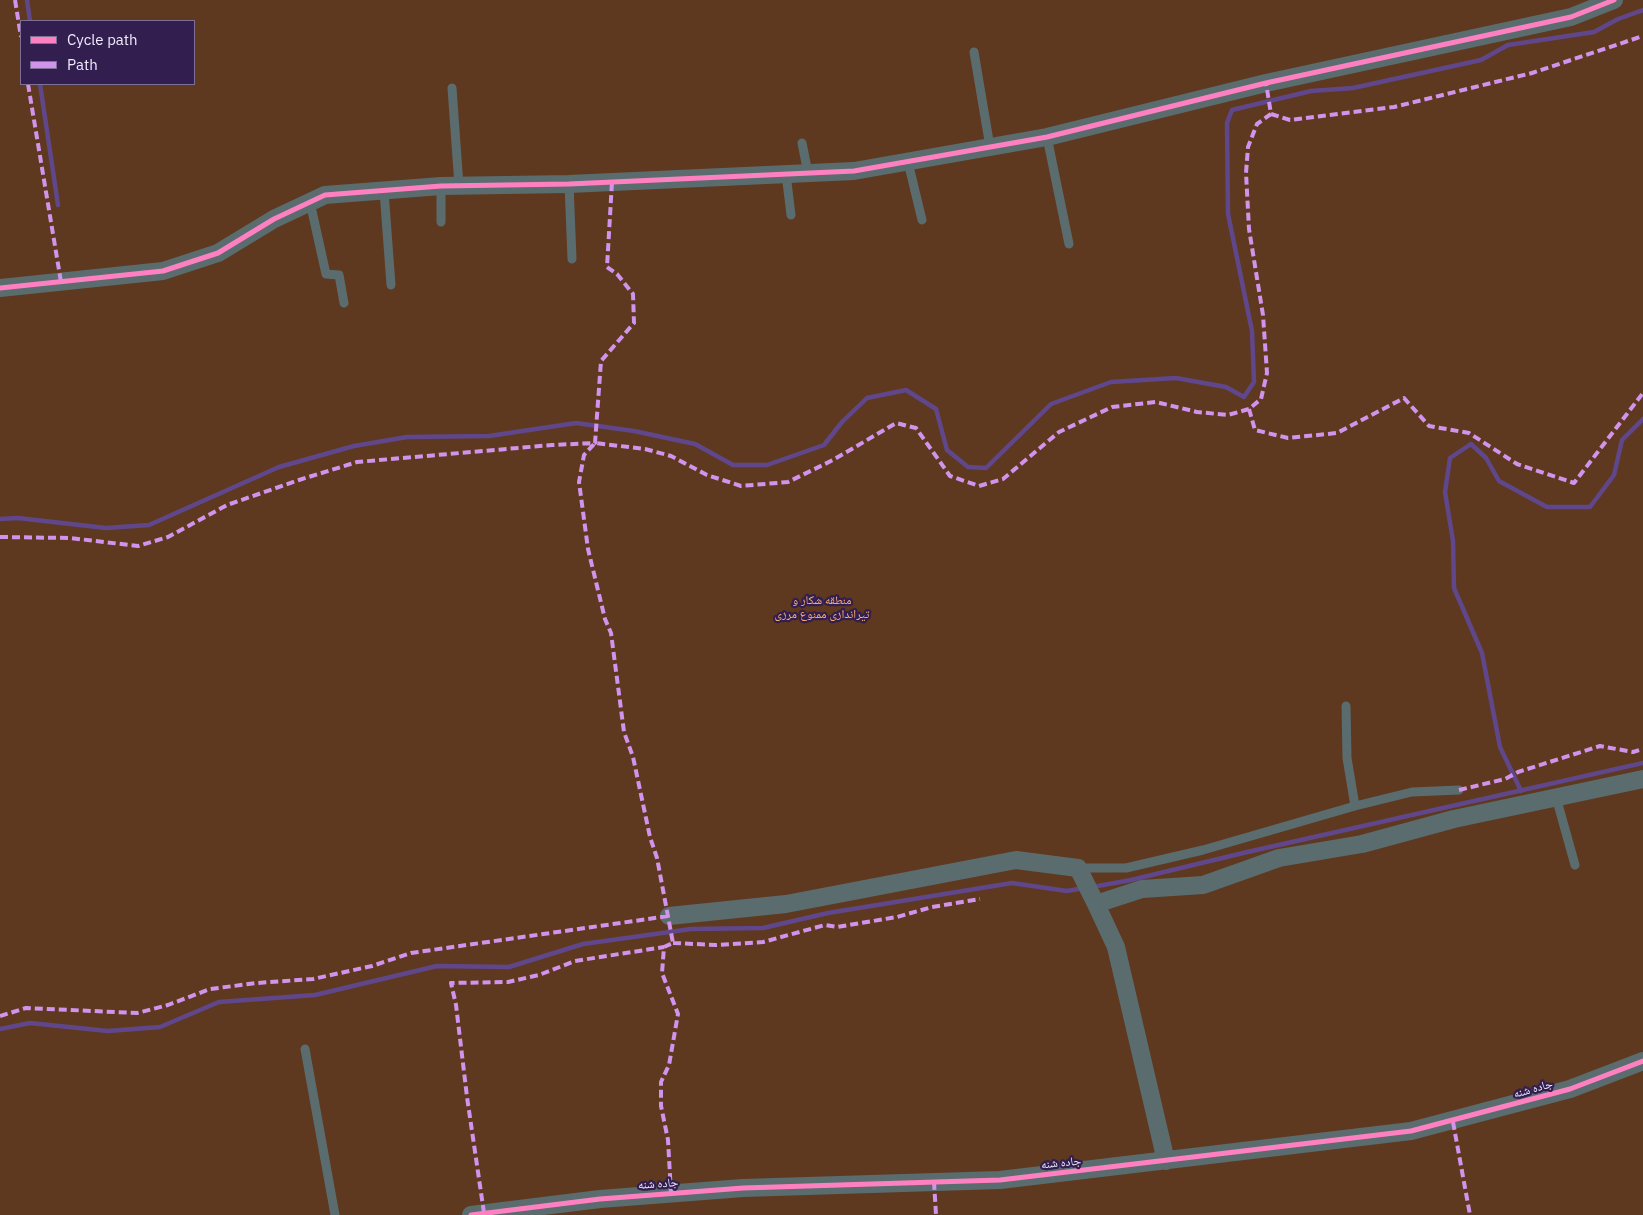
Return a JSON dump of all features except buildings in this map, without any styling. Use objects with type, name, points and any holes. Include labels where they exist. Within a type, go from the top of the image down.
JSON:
[{"type":"street","points":[[0,288],[163,272],[218,253],[274,218],[325,195],[441,186],[569,184],[854,171],[908,162],[1047,137],[1266,83],[1571,17],[1614,0]]},
{"type":"street","points":[[1094,900],[1142,889],[1203,885],[1279,858],[1362,844],[1454,819],[1643,779]]},
{"type":"street","points":[[669,916],[786,904],[1016,860],[1081,874],[1116,947],[1166,1161]]},
{"type":"street","name":"جاده شنه","points":[[471,1215],[600,1198],[743,1188],[1000,1180],[1411,1131],[1570,1089],[1643,1061]]},
{"type":"lane","points":[[974,52],[990,147]]},
{"type":"lane","points":[[452,88],[459,186]]},
{"type":"lane","points":[[1047,137],[1069,244]]},
{"type":"lane","points":[[802,143],[808,173]]},
{"type":"lane","points":[[908,162],[922,220]]},
{"type":"lane","points":[[786,174],[791,216]]},
{"type":"lane","points":[[569,184],[572,258]]},
{"type":"lane","points":[[441,186],[441,222]]},
{"type":"lane","points":[[384,191],[391,285]]},
{"type":"lane","points":[[310,202],[326,274],[339,275],[344,303]]},
{"type":"lane","points":[[1346,706],[1347,758],[1356,806]]},
{"type":"lane","points":[[1081,874],[1126,868],[1203,850],[1412,792],[1458,790]]},
{"type":"lane","points":[[1556,798],[1575,865]]},
{"type":"lane","points":[[305,1049],[335,1215]]},
{"type":"green space","name":"منطقه شکار و تیراندازی ممنوع مرزی","points":[[0,0],[1643,0],[1643,1215],[0,1215]]},
{"type":"waterway","points":[[27,0],[30,20]]},
{"type":"waterway","points":[[0,519],[18,518],[106,528],[149,525],[279,467],[354,446],[407,437],[489,436],[576,423],[634,431],[695,444],[733,465],[767,465],[824,445],[842,422],[867,398],[906,390],[936,409],[947,450],[968,467],[986,468],[1051,404],[1111,382],[1176,378],[1226,387],[1244,397],[1254,382],[1252,331],[1228,214],[1227,123],[1232,110],[1311,91],[1353,88],[1481,60],[1508,45],[1594,32],[1618,19],[1643,10]]},
{"type":"waterway","points":[[40,85],[58,205]]},
{"type":"waterway","points":[[1521,791],[1500,747],[1482,653],[1454,588],[1453,541],[1445,492],[1450,458],[1471,444],[1486,458],[1499,481],[1547,507],[1590,507],[1614,475],[1622,440],[1643,419]]},
{"type":"waterway","points":[[1092,887],[1131,880],[1643,763]]},
{"type":"waterway","points":[[0,1029],[30,1023],[108,1031],[160,1027],[219,1002],[315,995],[437,966],[509,967],[583,944],[691,929],[763,928],[828,913],[1012,883],[1067,891],[1084,888]]},
{"type":"marked path","points":[[15,0],[20,31]]},
{"type":"marked path","points":[[1271,114],[1290,120],[1394,107],[1532,73],[1643,36]]},
{"type":"marked path","points":[[671,1193],[668,1140],[661,1106],[661,1082],[669,1065],[678,1014],[662,973],[664,947],[673,943],[657,858],[650,837],[633,757],[624,732],[611,633],[605,619],[588,549],[579,482],[584,455],[595,443],[645,449],[671,456],[707,475],[741,486],[788,482],[833,460],[896,423],[916,428],[950,476],[979,486],[1003,479],[1059,432],[1112,407],[1156,402],[1197,412],[1228,415],[1249,409],[1261,399],[1267,373],[1263,315],[1249,229],[1246,173],[1248,147],[1257,124],[1271,114],[1266,83]]},
{"type":"marked path","points":[[28,85],[61,282]]},
{"type":"marked path","points":[[0,537],[70,538],[138,546],[168,537],[227,505],[357,462],[595,443],[601,361],[634,323],[633,294],[617,274],[607,267],[612,182]]},
{"type":"marked path","points":[[1249,409],[1255,430],[1288,438],[1337,433],[1404,398],[1429,426],[1469,433],[1517,464],[1574,483],[1643,393]]},
{"type":"marked path","points":[[1459,790],[1505,779],[1518,772],[1600,746],[1633,752],[1643,749]]},
{"type":"marked path","points":[[673,943],[716,945],[763,942],[825,925],[837,927],[897,917],[932,907],[980,899]]},
{"type":"marked path","points":[[0,1016],[26,1008],[137,1013],[168,1005],[210,989],[313,979],[372,966],[411,953],[669,916]]},
{"type":"marked path","points":[[484,1213],[456,1005],[451,983],[508,982],[539,975],[575,961],[664,947]]},
{"type":"marked path","points":[[1453,1122],[1470,1215]]},
{"type":"marked path","points":[[934,1182],[936,1215]]},
{"type":"cycle path","points":[[0,288],[163,271],[218,253],[274,219],[325,195],[441,186],[569,184],[854,171],[1047,137],[1266,83],[1571,17],[1614,0]]},
{"type":"cycle path","points":[[471,1215],[600,1199],[743,1188],[1000,1180],[1411,1131],[1570,1089],[1643,1061]]}]
